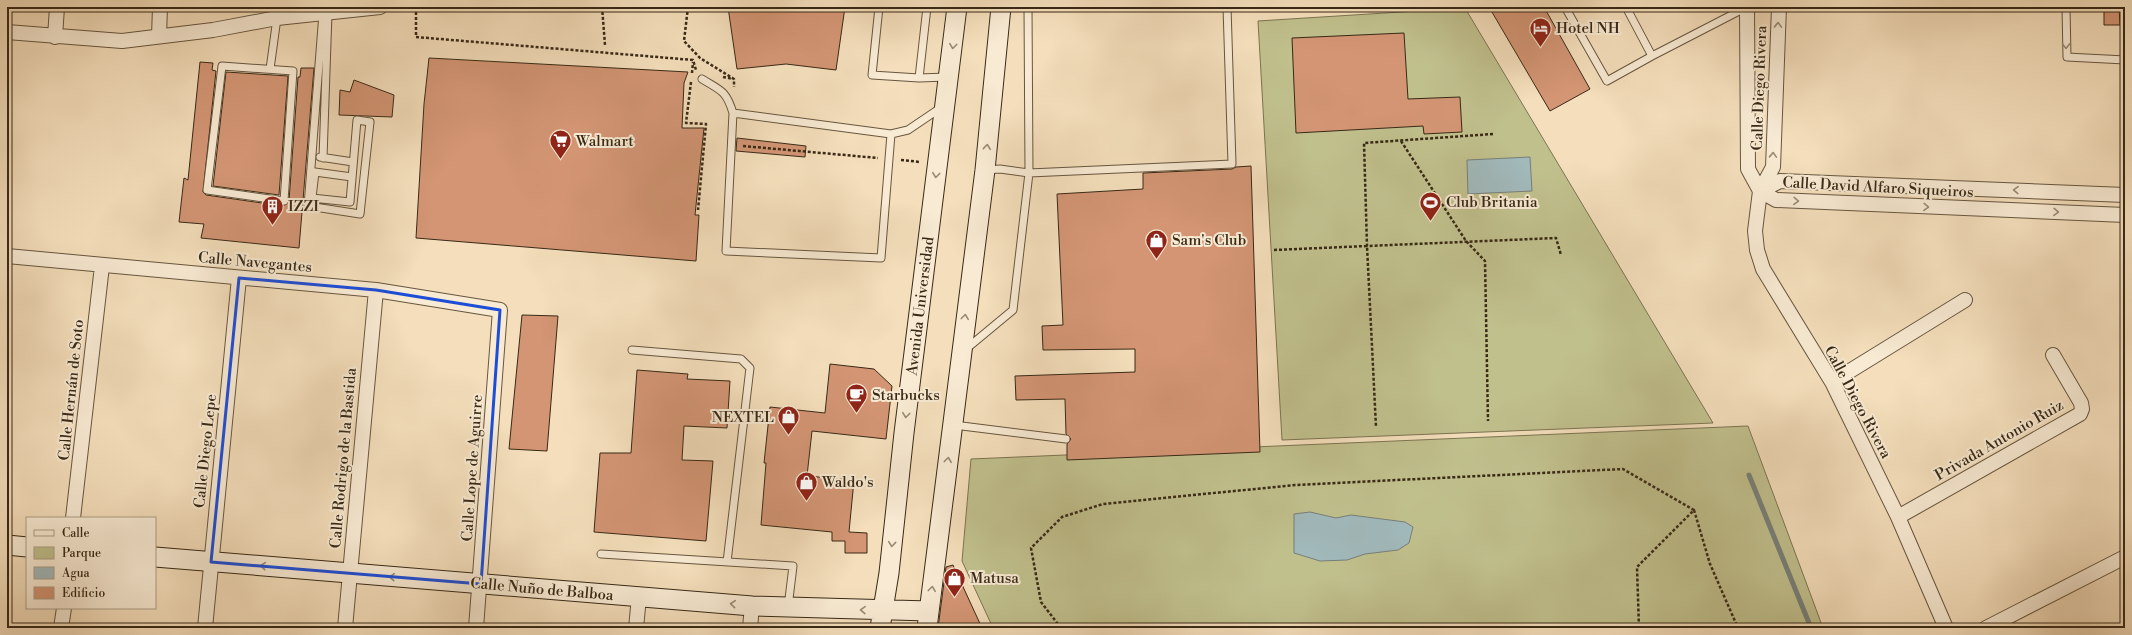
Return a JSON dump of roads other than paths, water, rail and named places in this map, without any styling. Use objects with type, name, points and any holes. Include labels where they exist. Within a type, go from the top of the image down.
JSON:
[{"type":"main road","name":"Avenida Universidad","points":[[880,628],[889,573],[904,433],[957,7]]},
{"type":"main road","points":[[928,619],[985,170],[1001,7]]},
{"type":"main road","points":[[7,545],[26,547]]},
{"type":"main road","name":"Calle Nuño de Balboa","points":[[156,557],[752,606],[882,610],[928,619]]},
{"type":"street","points":[[55,37],[57,7]]},
{"type":"street","points":[[159,36],[160,7]]},
{"type":"street","points":[[7,32],[55,37],[122,41],[213,30],[277,18],[374,7]]},
{"type":"street","name":"Calle Diego Rivera","points":[[1747,7],[1748,169],[1760,191]]},
{"type":"street","name":"Calle Diego Rivera","points":[[1779,7],[1773,167],[1760,191],[1755,231],[1756,250],[1763,270],[1832,382],[1898,517],[1946,628]]},
{"type":"street","name":"Calle David Alfaro Siqueiros","points":[[1760,191],[1780,181],[2125,195]]},
{"type":"street","name":"Calle David Alfaro Siqueiros","points":[[1760,191],[1776,200],[2125,215]]},
{"type":"street","name":"Calle Navegantes","points":[[7,256],[102,266],[376,290],[500,310]]},
{"type":"street","name":"Calle Hernán de Soto","points":[[74,517],[102,266]]},
{"type":"street","name":"Calle Diego Lepe","points":[[204,628],[239,278]]},
{"type":"street","name":"Calle Rodrigo de la Bastida","points":[[344,628],[376,290]]},
{"type":"street","points":[[1832,382],[1965,300]]},
{"type":"street","name":"Calle Lope de Aguirre","points":[[476,628],[481,584],[500,310]]},
{"type":"street","name":"Privada Antonio Ruiz","points":[[1898,517],[2080,414],[2082,409],[2081,404],[2053,355]]},
{"type":"street","points":[[1986,628],[2125,557]]},
{"type":"street","points":[[636,628],[639,597]]},
{"type":"street","points":[[750,628],[752,606]]},
{"type":"street","points":[[61,628],[64,609]]},
{"type":"lane","points":[[879,7],[872,75],[919,78],[949,77]]},
{"type":"lane","points":[[919,78],[927,7]]},
{"type":"lane","points":[[961,353],[1013,310],[1029,173],[1028,7]]},
{"type":"lane","points":[[985,170],[1000,169],[1029,173],[1232,164],[1227,7]]},
{"type":"lane","points":[[1565,7],[1607,81],[1747,7]]},
{"type":"lane","points":[[1626,7],[1652,56]]},
{"type":"lane","points":[[2066,7],[2067,57],[2125,60]]},
{"type":"lane","points":[[325,13],[308,206],[360,214],[370,122],[357,120],[350,202],[312,198],[315,172],[352,177]]},
{"type":"lane","points":[[323,158],[325,13]]},
{"type":"lane","points":[[270,69],[277,18]]},
{"type":"lane","points":[[222,66],[270,69],[293,71],[284,200],[207,190],[222,66]]},
{"type":"lane","points":[[702,75],[725,94],[728,98],[732,113],[726,251],[881,258],[891,134]]},
{"type":"lane","points":[[732,113],[891,134],[908,130],[945,105]]},
{"type":"lane","points":[[313,156],[353,162]]},
{"type":"lane","points":[[632,350],[741,359],[750,368],[727,562]]},
{"type":"lane","points":[[952,424],[1066,439]]},
{"type":"lane","points":[[600,554],[793,566],[788,607]]},
{"type":"water","points":[[1530,157],[1532,191],[1468,194],[1467,160]]},
{"type":"water","points":[[1310,512],[1336,518],[1351,515],[1405,522],[1413,527],[1409,543],[1398,550],[1365,554],[1347,560],[1320,561],[1294,553],[1294,514]]},
{"type":"waterway","points":[[1749,475],[1811,628]]},
{"type":"place","name":"Hotel NH","points":[[1540,48]]},
{"type":"place","name":"Walmart","points":[[560,160]]},
{"type":"place","name":"Club Britania","points":[[1431,222]]},
{"type":"place","name":"IZZI","points":[[273,226]]},
{"type":"place","name":"Sam's Club","points":[[1157,260]]},
{"type":"place","name":"Starbucks","points":[[857,414]]},
{"type":"place","name":"NEXTEL","points":[[789,436]]},
{"type":"place","name":"Waldo's","points":[[807,502]]},
{"type":"place","name":"Matusa","points":[[954,598]]}]
